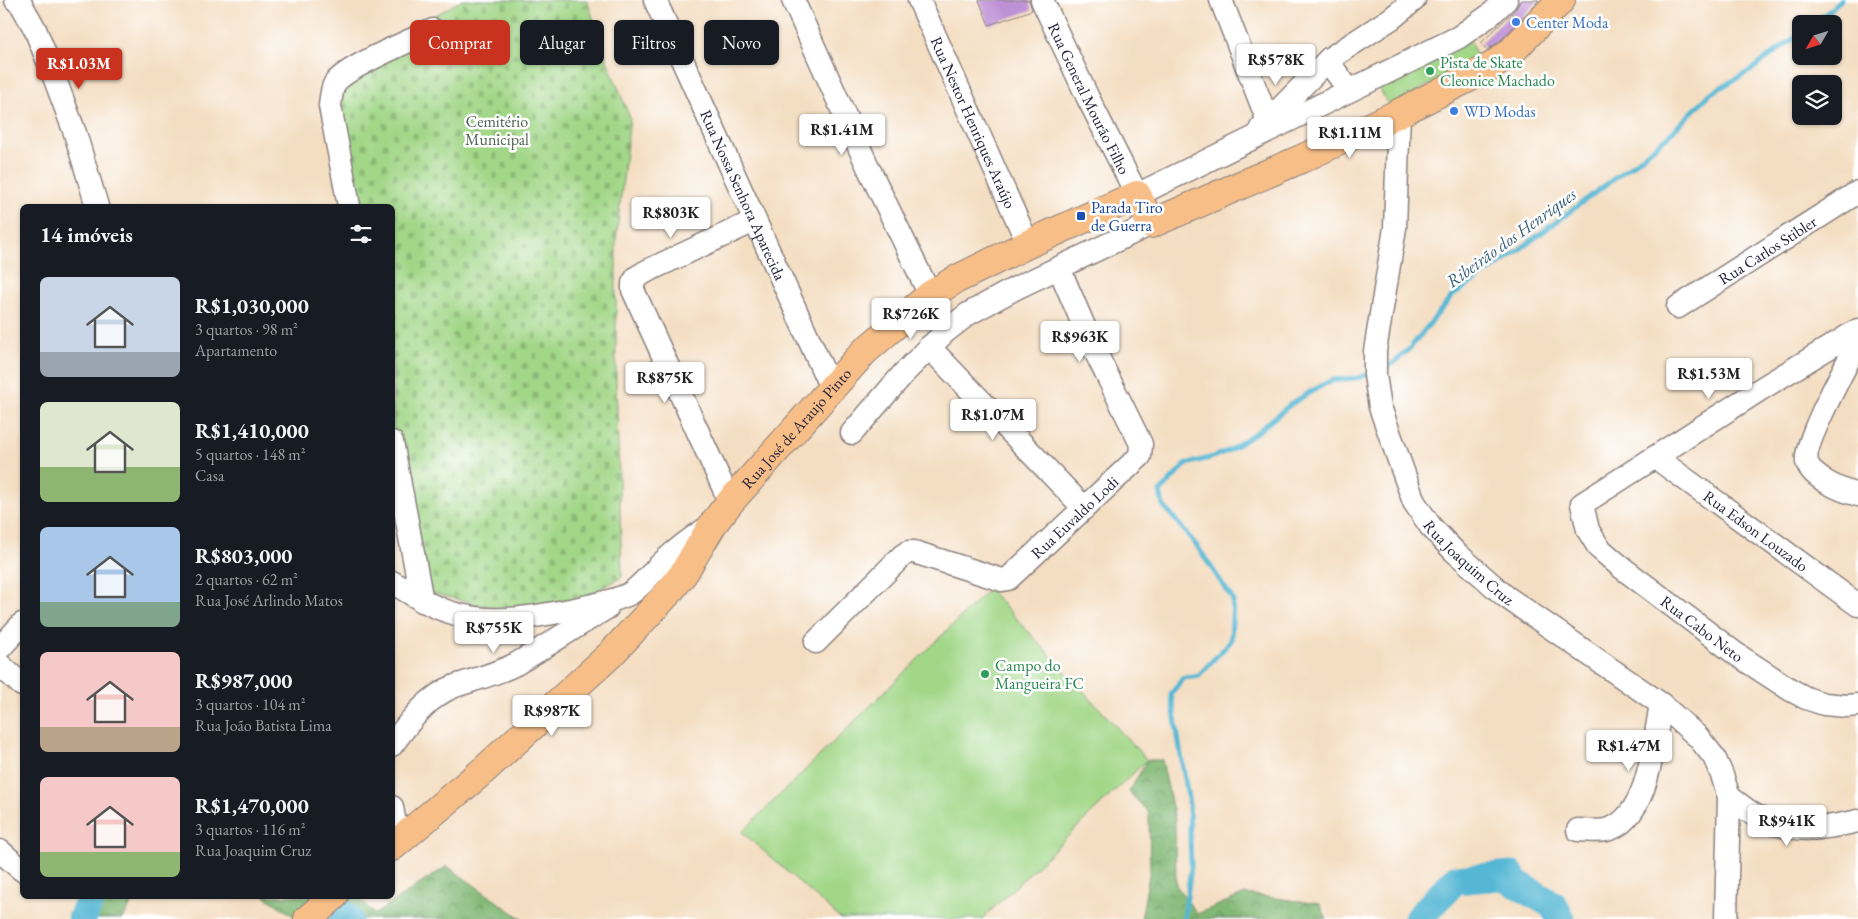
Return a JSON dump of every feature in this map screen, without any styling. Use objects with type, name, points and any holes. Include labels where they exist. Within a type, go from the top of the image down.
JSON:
[{"type":"main road","points":[[1137,195],[1151,224],[1301,159],[1399,113],[1498,62],[1510,53],[1560,0]]},
{"type":"main road","name":"Rua José de Araujo Pinto","points":[[395,844],[484,770],[596,668],[669,592],[683,574],[713,524],[730,502],[864,352],[930,295],[955,280],[1028,244],[1137,195]]},
{"type":"main road","points":[[308,919],[331,899]]},
{"type":"street","points":[[16,0],[35,29],[75,133],[96,204]]},
{"type":"street","name":"Rua Nossa Senhora Aparecida","points":[[655,0],[831,388]]},
{"type":"street","points":[[793,0],[868,167],[930,295]]},
{"type":"street","name":"Rua Nestor Henriques Araújo","points":[[919,0],[1028,244]]},
{"type":"street","name":"Rua General Mourão Filho","points":[[1042,0],[1088,98],[1137,195]]},
{"type":"street","points":[[1221,0],[1268,121]]},
{"type":"street","points":[[1250,138],[1329,59],[1392,18],[1414,0]]},
{"type":"street","points":[[1137,195],[1459,37],[1490,15],[1506,0]]},
{"type":"street","points":[[349,204],[330,106],[334,84],[341,76],[361,64],[410,41]]},
{"type":"street","points":[[1329,59],[1335,71],[1340,95]]},
{"type":"street","name":"Rua Joaquim Cruz","points":[[1399,113],[1395,228],[1375,351],[1377,386],[1386,424],[1414,502],[1431,527],[1454,551],[1505,596],[1661,704],[1698,737],[1714,757],[1729,797],[1726,919]]},
{"type":"street","name":"Rua Carlos Stibler","points":[[1678,307],[1858,192]]},
{"type":"street","points":[[730,502],[633,290],[633,282],[647,271],[754,221]]},
{"type":"street","points":[[852,433],[904,372],[945,332],[968,314],[1016,288],[1151,224]]},
{"type":"street","name":"Rua Euvaldo Lodi","points":[[816,642],[908,552],[914,552],[1002,580],[1008,579],[1140,456],[1140,444],[1093,347],[1058,268]]},
{"type":"street","points":[[1655,457],[1764,387],[1858,330]]},
{"type":"street","points":[[1858,342],[1815,431],[1807,454],[1807,463],[1821,478],[1836,487],[1858,495]]},
{"type":"street","points":[[929,347],[1084,508]]},
{"type":"street","name":"Rua Cabo Neto","points":[[1655,457],[1582,504],[1588,530],[1599,548],[1621,567],[1736,654],[1791,690],[1806,698],[1824,704],[1858,705]]},
{"type":"street","name":"Rua Edson Louzado","points":[[1655,457],[1858,605]]},
{"type":"street","points":[[395,458],[422,601]]},
{"type":"street","points":[[395,741],[413,718],[438,694],[497,673],[516,664],[629,594],[688,541],[713,524]]},
{"type":"street","points":[[395,584],[422,601],[447,612],[475,619],[506,620],[593,605],[629,594]]},
{"type":"street","points":[[0,648],[20,626]]},
{"type":"street","points":[[0,665],[20,683]]},
{"type":"street","points":[[1578,830],[1605,830],[1618,824],[1630,814],[1639,801],[1647,777],[1661,704]]},
{"type":"street","points":[[1729,797],[1761,818],[1793,829],[1817,829],[1858,821]]},
{"type":"street","points":[[0,851],[20,868]]},
{"type":"green space","name":"Cemitério Municipal","points":[[462,0],[587,0],[594,20],[520,20],[520,65],[604,65],[604,51],[630,118],[616,240],[616,381],[622,577],[585,597],[505,611],[431,593],[395,434],[395,204],[351,204],[331,102],[399,36],[410,30],[410,65],[510,65],[510,20],[427,20]]},
{"type":"green space","name":"Pista de Skate Cleonice Machado","points":[[1467,36],[1478,58],[1389,107],[1377,83]]},
{"type":"green space","name":"Campo do Mangueira FC","points":[[989,589],[1147,760],[982,919],[841,919],[742,832]]},
{"type":"green space","points":[[1147,760],[1162,760],[1175,820],[1176,885],[1197,914],[1245,894],[1320,904],[1327,919],[1141,919],[1150,870],[1149,813],[1129,792]]},
{"type":"green space","points":[[447,866],[522,919],[298,919],[268,899],[360,899],[375,914]]},
{"type":"green space","points":[[91,899],[134,899],[123,919],[82,919]]},
{"type":"building","points":[[979,0],[1029,0],[1032,10],[989,25]]},
{"type":"building","points":[[1521,0],[1539,0],[1500,41],[1487,50],[1481,43],[1515,10]]},
{"type":"waterway","name":"Ribeirão dos Henriques","points":[[1824,15],[1841,0]]},
{"type":"waterway","name":"Ribeirão dos Henriques","points":[[1381,370],[1395,362],[1410,348],[1453,295],[1507,259],[1628,168],[1668,136],[1711,93],[1750,71],[1792,40]]},
{"type":"waterway","name":"Ribeirão dos Henriques","points":[[1184,919],[1191,867],[1189,804],[1171,694],[1183,678],[1198,676],[1231,641],[1233,600],[1197,546],[1163,505],[1160,492],[1186,464],[1210,458],[1230,450],[1257,432],[1291,404],[1312,391],[1332,380],[1357,378],[1370,374]]},
{"type":"waterway","points":[[1418,919],[1455,880],[1511,875],[1507,878],[1553,905],[1561,919]]},
{"type":"waterway","points":[[82,919],[91,899]]},
{"type":"waterway","points":[[327,899],[348,919]]},
{"type":"place","name":"Center Moda","points":[[1516,22]]},
{"type":"place","name":"Pista de Skate Cleonice Machado","points":[[1430,71]]},
{"type":"place","name":"WD Modas","points":[[1454,111]]},
{"type":"place","name":"Parada Tiro de Guerra","points":[[1081,216]]},
{"type":"place","name":"Campo do Mangueira FC","points":[[985,674]]}]
